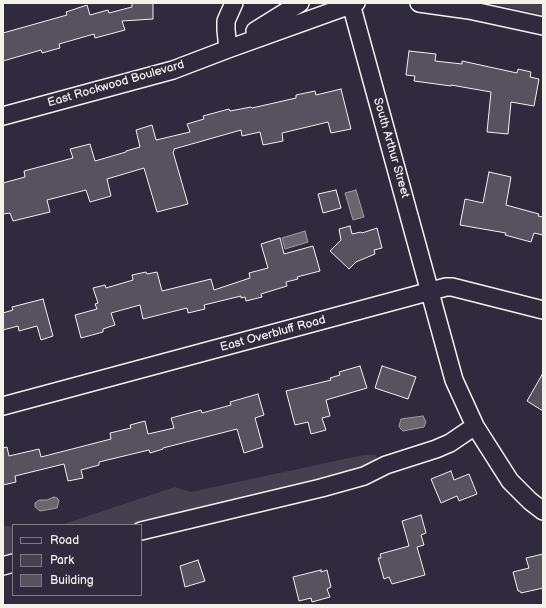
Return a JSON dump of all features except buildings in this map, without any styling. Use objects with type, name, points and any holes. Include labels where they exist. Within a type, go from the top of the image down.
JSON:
[{"type":"street","points":[[228,49],[226,21],[234,3]]},
{"type":"street","name":"East Rockwood Boulevard","points":[[228,49],[300,3]]},
{"type":"street","points":[[419,3],[469,10],[543,26]]},
{"type":"street","name":"East Rockwood Boulevard","points":[[3,116],[173,70],[354,4]]},
{"type":"street","name":"South Arthur Street","points":[[354,4],[454,380],[475,426],[510,481],[543,511]]},
{"type":"street","name":"East Overbluff Road","points":[[3,406],[446,287],[452,287],[543,310]]},
{"type":"street","points":[[142,531],[321,488],[364,476],[386,465],[436,449],[475,426]]},
{"type":"green space","points":[[488,3],[543,3],[543,15],[535,13]]},
{"type":"green space","points":[[363,455],[376,455],[377,462],[369,470],[142,525],[64,524],[175,487],[191,492]]},
{"type":"green space","points":[[3,525],[12,527],[12,560],[3,562]]},
{"type":"shaded area","points":[[356,190],[364,217],[353,220],[345,193]]},
{"type":"shaded area","points":[[305,231],[308,242],[285,249],[282,238]]},
{"type":"shaded area","points":[[423,416],[426,422],[424,427],[403,431],[399,426],[401,419]]},
{"type":"shaded area","points":[[54,497],[59,500],[57,508],[40,511],[35,507],[35,503],[39,500],[47,500]]}]
